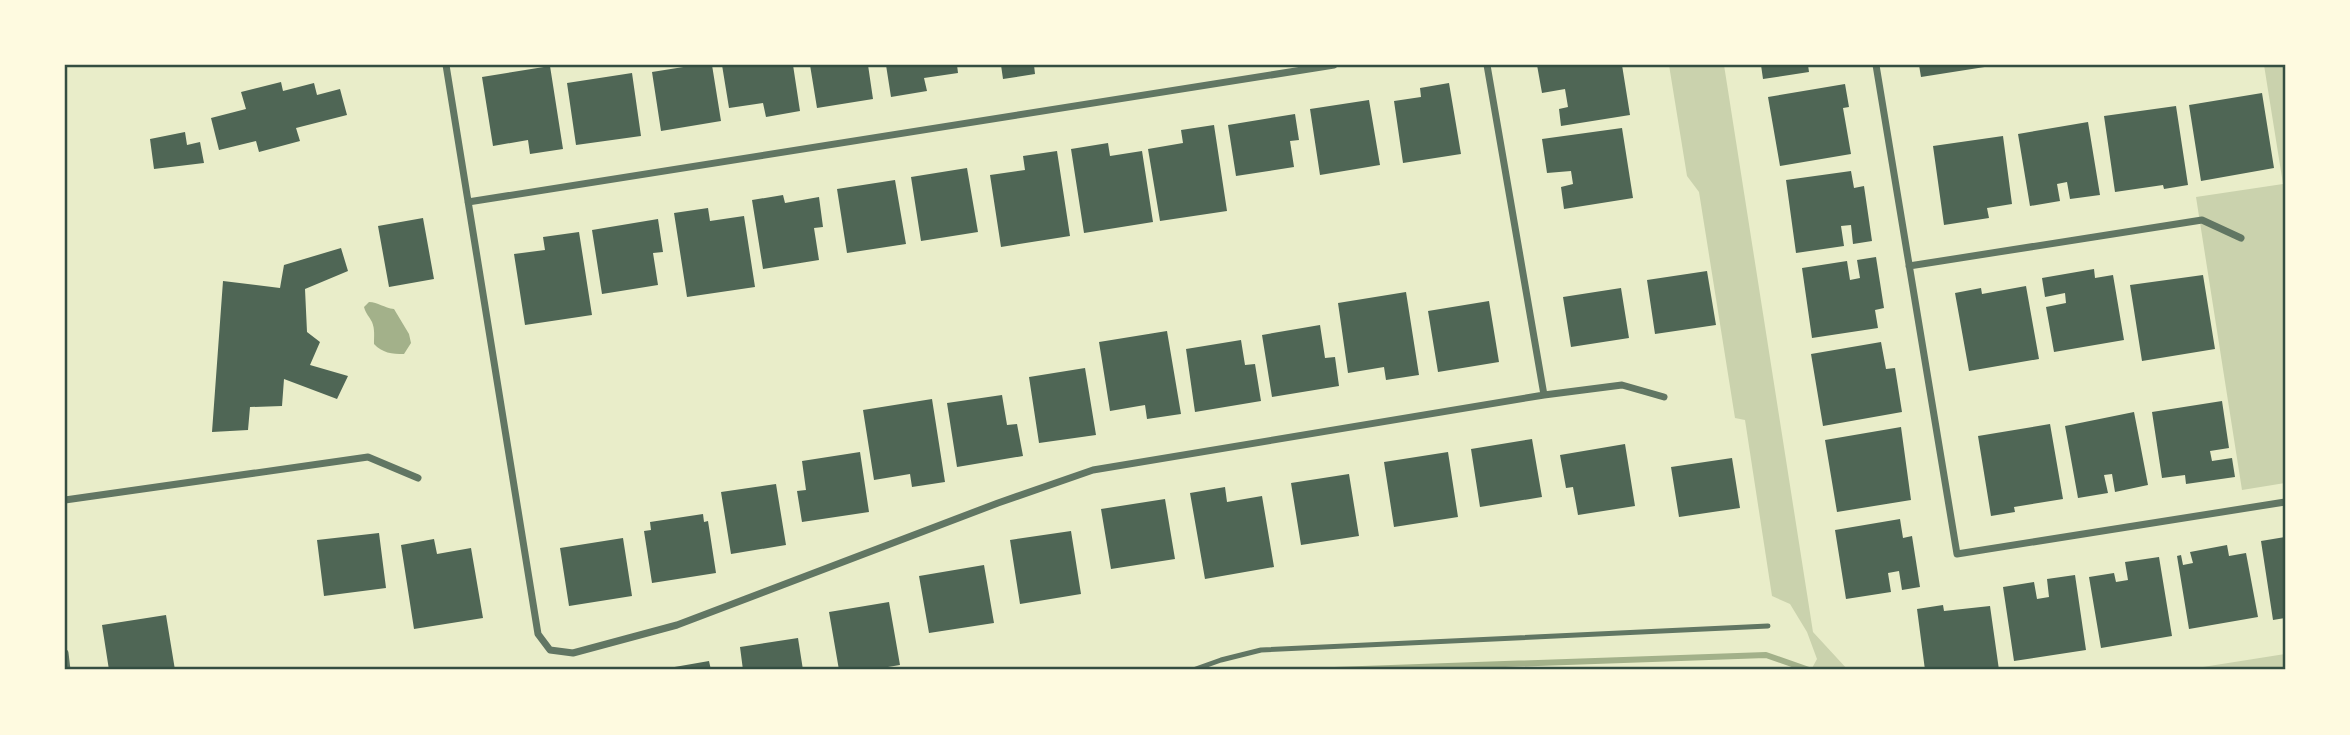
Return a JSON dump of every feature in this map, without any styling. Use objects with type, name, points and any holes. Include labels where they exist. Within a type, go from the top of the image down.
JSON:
[{"type":"street","points":[[446,65],[538,634],[550,650],[573,653],[677,625],[998,503],[1093,470],[1545,394],[1622,385],[1664,397]]},
{"type":"street","points":[[468,202],[1313,66],[1334,65]]},
{"type":"street","points":[[1487,65],[1545,394]]},
{"type":"street","points":[[1876,65],[1956,554],[2285,502]]},
{"type":"street","points":[[1909,266],[2202,220],[2241,238]]},
{"type":"street","points":[[65,500],[368,457],[418,478]]},
{"type":"street","points":[[65,653],[67,670]]},
{"type":"lane","points":[[1193,670],[1261,650],[1768,626]]},
{"type":"shaded area","points":[[1669,65],[1724,65],[1813,632],[1848,670],[1811,670],[1817,659],[1807,632],[1790,604],[1772,596],[1745,420],[1735,418],[1699,192],[1687,176]]},
{"type":"shaded area","points":[[2264,65],[2285,65],[2285,483],[2242,490],[2196,197],[2283,184]]},
{"type":"shaded area","points":[[369,302],[394,309],[409,334],[411,343],[404,354],[388,352],[374,344],[373,325],[364,307]]},
{"type":"shaded area","points":[[2285,654],[2285,670],[2184,670]]},
{"type":"building","points":[[712,65],[721,121],[661,131],[652,72]]},
{"type":"building","points":[[722,65],[793,65],[800,111],[766,117],[763,103],[729,108]]},
{"type":"building","points":[[810,65],[868,65],[873,99],[817,108]]},
{"type":"building","points":[[886,65],[957,65],[958,73],[924,78],[927,91],[891,97]]},
{"type":"building","points":[[1001,65],[1034,65],[1035,74],[1003,79]]},
{"type":"building","points":[[1537,65],[1622,65],[1630,115],[1561,126],[1559,109],[1568,107],[1565,89],[1542,93]]},
{"type":"building","points":[[1761,65],[1808,65],[1809,72],[1763,79]]},
{"type":"building","points":[[1919,65],[1990,65],[1991,66],[1921,77]]},
{"type":"building","points":[[550,66],[563,149],[530,154],[528,140],[493,146],[482,77]]},
{"type":"building","points":[[632,73],[641,136],[576,145],[567,83]]},
{"type":"building","points":[[281,82],[283,91],[314,83],[317,95],[340,89],[347,115],[296,128],[300,141],[259,152],[256,141],[219,150],[211,118],[246,109],[241,92]]},
{"type":"building","points":[[1449,83],[1461,154],[1403,163],[1394,101],[1421,97],[1420,88]]},
{"type":"building","points":[[1845,84],[1849,107],[1843,108],[1851,154],[1780,166],[1768,97]]},
{"type":"building","points":[[2262,93],[2274,168],[2201,181],[2189,105]]},
{"type":"building","points":[[1369,100],[1380,165],[1320,175],[1310,109]]},
{"type":"building","points":[[2176,106],[2188,185],[2164,189],[2163,185],[2115,192],[2104,116]]},
{"type":"building","points":[[1295,114],[1299,140],[1290,141],[1294,167],[1236,176],[1228,125]]},
{"type":"building","points":[[2088,122],[2100,195],[2070,199],[2067,182],[2057,184],[2060,201],[2030,206],[2018,134]]},
{"type":"building","points":[[1214,125],[1227,211],[1160,221],[1148,149],[1183,143],[1181,130]]},
{"type":"building","points":[[1622,128],[1633,198],[1564,209],[1561,187],[1573,184],[1571,171],[1547,173],[1542,139]]},
{"type":"building","points":[[185,132],[187,145],[200,142],[204,163],[154,169],[150,139]]},
{"type":"building","points":[[2003,136],[2012,204],[1987,208],[1989,218],[1944,225],[1933,146]]},
{"type":"building","points":[[1108,143],[1110,156],[1142,151],[1153,222],[1084,233],[1071,149]]},
{"type":"building","points":[[1057,151],[1070,236],[1001,247],[990,175],[1025,170],[1023,156]]},
{"type":"building","points":[[967,168],[978,232],[921,241],[911,177]]},
{"type":"building","points":[[1851,171],[1854,188],[1864,186],[1872,241],[1853,244],[1851,225],[1841,226],[1844,246],[1796,253],[1786,180]]},
{"type":"building","points":[[895,180],[906,244],[847,253],[837,189]]},
{"type":"building","points":[[783,195],[785,203],[819,197],[823,227],[814,228],[819,260],[763,269],[752,200]]},
{"type":"building","points":[[708,208],[710,221],[744,216],[755,287],[687,297],[674,213]]},
{"type":"building","points":[[423,218],[434,279],[389,287],[378,226]]},
{"type":"building","points":[[658,219],[663,252],[653,253],[658,285],[602,294],[592,230]]},
{"type":"building","points":[[579,232],[592,315],[525,325],[514,254],[545,250],[543,237]]},
{"type":"building","points":[[341,248],[348,271],[305,289],[307,332],[320,342],[310,365],[348,376],[337,399],[284,379],[282,406],[250,407],[248,430],[212,432],[223,281],[280,288],[284,265]]},
{"type":"building","points":[[1876,257],[1884,308],[1875,310],[1878,328],[1812,338],[1802,268],[1847,261],[1850,280],[1860,278],[1857,260]]},
{"type":"building","points":[[2094,269],[2095,278],[2113,275],[2124,340],[2054,352],[2046,307],[2066,303],[2065,293],[2045,297],[2042,278]]},
{"type":"building","points":[[1707,271],[1716,325],[1655,334],[1647,280]]},
{"type":"building","points":[[2203,275],[2215,349],[2142,361],[2130,285]]},
{"type":"building","points":[[2026,286],[2039,359],[1969,371],[1955,293],[1981,288],[1982,294]]},
{"type":"building","points":[[1621,288],[1629,338],[1571,347],[1563,297]]},
{"type":"building","points":[[1406,292],[1419,375],[1386,380],[1384,367],[1348,373],[1338,303]]},
{"type":"building","points":[[1489,301],[1499,362],[1438,372],[1428,311]]},
{"type":"building","points":[[1320,325],[1325,358],[1335,357],[1339,386],[1272,397],[1262,335]]},
{"type":"building","points":[[1167,331],[1181,414],[1147,419],[1145,405],[1110,411],[1099,342]]},
{"type":"building","points":[[1241,340],[1245,365],[1255,364],[1261,401],[1195,412],[1186,349]]},
{"type":"building","points":[[1881,342],[1886,369],[1895,368],[1902,412],[1823,426],[1811,354]]},
{"type":"building","points":[[1085,368],[1096,435],[1039,443],[1029,377]]},
{"type":"building","points":[[1002,395],[1007,425],[1017,424],[1023,456],[957,467],[947,403]]},
{"type":"building","points":[[932,399],[945,482],[912,487],[910,474],[874,480],[863,410]]},
{"type":"building","points":[[2222,401],[2229,448],[2210,451],[2212,461],[2232,458],[2235,477],[2186,484],[2185,475],[2162,478],[2152,412]]},
{"type":"building","points":[[2134,412],[2148,485],[2115,492],[2112,474],[2104,475],[2108,493],[2078,498],[2065,426]]},
{"type":"building","points":[[2050,424],[2063,499],[2014,507],[2015,512],[1991,516],[1978,436]]},
{"type":"building","points":[[1901,427],[1911,500],[1837,512],[1825,440]]},
{"type":"building","points":[[1532,439],[1542,497],[1480,507],[1471,449]]},
{"type":"building","points":[[1625,444],[1635,506],[1578,515],[1573,487],[1566,488],[1560,455]]},
{"type":"building","points":[[860,452],[869,512],[802,522],[797,491],[806,490],[802,461]]},
{"type":"building","points":[[1448,452],[1458,517],[1394,527],[1384,462]]},
{"type":"building","points":[[1732,458],[1740,508],[1679,517],[1671,467]]},
{"type":"building","points":[[1349,474],[1359,536],[1301,545],[1291,483]]},
{"type":"building","points":[[776,484],[786,545],[731,554],[721,492]]},
{"type":"building","points":[[1225,487],[1227,502],[1262,496],[1274,567],[1205,579],[1190,493]]},
{"type":"building","points":[[1165,499],[1175,559],[1111,569],[1101,509]]},
{"type":"building","points":[[703,514],[704,522],[708,521],[716,573],[652,583],[644,531],[651,530],[650,522]]},
{"type":"building","points":[[1900,519],[1903,538],[1912,536],[1920,587],[1902,590],[1899,571],[1888,573],[1891,592],[1846,599],[1835,530]]},
{"type":"building","points":[[1071,531],[1081,594],[1020,604],[1010,540]]},
{"type":"building","points":[[379,533],[386,588],[324,596],[317,540]]},
{"type":"building","points":[[2285,537],[2285,618],[2273,620],[2261,541]]},
{"type":"building","points":[[623,538],[632,596],[569,606],[560,548]]},
{"type":"building","points":[[434,539],[437,554],[471,548],[483,618],[414,629],[401,545]]},
{"type":"building","points":[[2227,545],[2229,556],[2246,553],[2258,617],[2189,629],[2177,556],[2181,555],[2183,565],[2193,563],[2190,552]]},
{"type":"building","points":[[2159,557],[2172,636],[2101,648],[2089,577],[2114,573],[2116,582],[2128,580],[2125,562]]},
{"type":"building","points":[[984,565],[994,623],[929,633],[919,576]]},
{"type":"building","points":[[2075,575],[2086,650],[2014,661],[2003,587],[2034,582],[2037,599],[2049,597],[2047,579]]},
{"type":"building","points":[[889,602],[900,665],[870,670],[839,670],[829,612]]},
{"type":"building","points":[[1943,605],[1944,611],[1990,606],[1999,670],[1925,670],[1917,609]]},
{"type":"building","points":[[166,615],[175,670],[109,670],[102,625]]},
{"type":"building","points":[[798,638],[803,670],[743,670],[740,647]]},
{"type":"building","points":[[709,661],[711,670],[663,670],[663,669]]},
{"type":"waterway","points":[[1334,670],[1766,655],[1809,670]]}]
